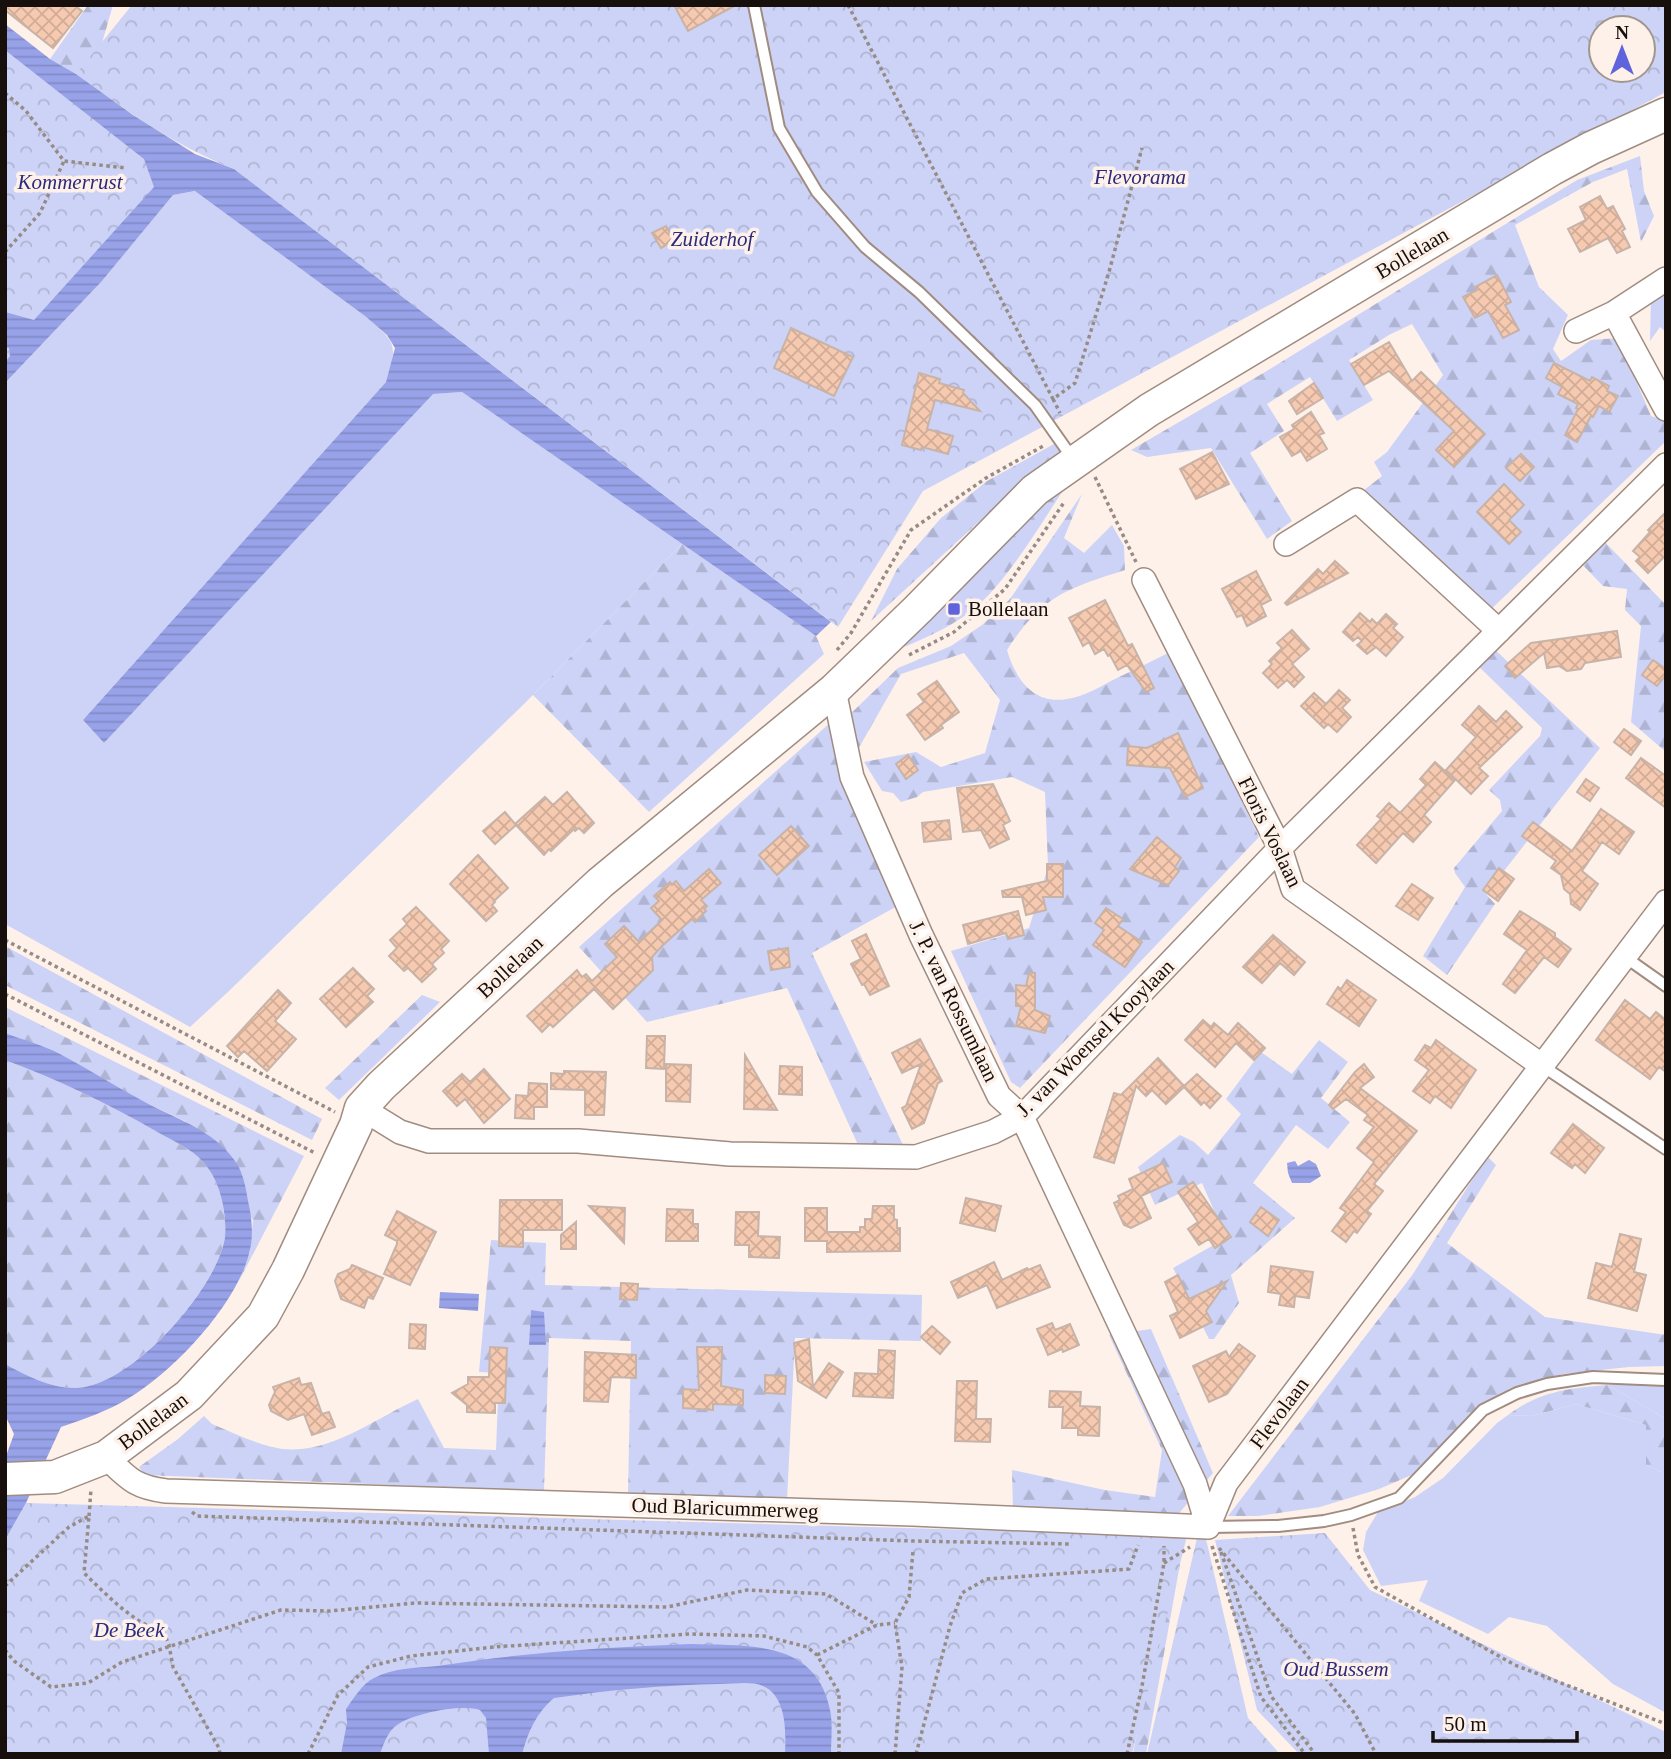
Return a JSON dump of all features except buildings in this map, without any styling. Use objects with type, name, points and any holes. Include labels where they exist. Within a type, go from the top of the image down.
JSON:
[{"type":"main road","name":"Bollelaan","points":[[106,1457],[189,1395],[263,1316],[288,1270],[359,1116],[380,1086],[600,883],[834,690],[1035,490],[1083,465],[1149,410],[1552,169],[1666,114]]},
{"type":"main road","points":[[5,1479],[55,1477],[106,1457]]},
{"type":"street","points":[[1576,331],[1614,313],[1666,278]]},
{"type":"street","points":[[1614,313],[1666,409]]},
{"type":"street","name":"J. van Woensel Kooylaan","points":[[359,1116],[429,1141],[578,1141],[730,1154],[916,1157],[993,1132],[1022,1117],[1280,848],[1666,465]]},
{"type":"street","points":[[1286,544],[1357,500],[1499,631]]},
{"type":"street","name":"Floris Voslaan","points":[[1144,580],[1280,848],[1293,889],[1541,1065]]},
{"type":"street","name":"J. P. van Rossumlaan","points":[[834,690],[852,777],[921,935],[999,1096],[1022,1117],[1195,1484],[1208,1527]]},
{"type":"street","name":"Flevolaan","points":[[1208,1527],[1226,1483],[1666,902]]},
{"type":"street","name":"Oud Blaricummerweg","points":[[106,1457],[128,1480],[145,1488],[166,1491],[913,1514],[1208,1527]]},
{"type":"lane","points":[[754,5],[779,128],[817,192],[865,247],[919,292],[1035,405],[1083,465]]},
{"type":"lane","points":[[1625,957],[1666,986]]},
{"type":"lane","points":[[1541,1065],[1666,1149]]},
{"type":"lane","points":[[1208,1527],[1278,1526],[1351,1515],[1399,1498],[1483,1410],[1517,1393],[1547,1384],[1593,1377],[1666,1380]]},
{"type":"path","points":[[848,5],[1053,399],[1074,383],[1109,272],[1142,148]]},
{"type":"path","points":[[5,93],[26,111],[64,161],[126,168]]},
{"type":"path","points":[[5,252],[40,213],[64,161]]},
{"type":"path","points":[[1083,465],[1144,580]]},
{"type":"path","points":[[5,940],[359,1116]]},
{"type":"path","points":[[5,995],[315,1153]]},
{"type":"path","points":[[166,1491],[197,1516],[1072,1544]]},
{"type":"path","points":[[1351,1515],[1357,1555],[1375,1587],[1515,1665],[1666,1724]]},
{"type":"path","points":[[5,1586],[69,1527],[89,1516],[84,1573],[120,1608],[151,1629],[164,1633],[173,1667],[220,1754]]},
{"type":"path","points":[[1208,1527],[1219,1548],[1271,1696],[1315,1754]]},
{"type":"path","points":[[1208,1527],[1221,1577],[1261,1697],[1305,1754]]},
{"type":"path","points":[[911,1574],[913,1541]]},
{"type":"path","points":[[916,1754],[950,1626],[962,1593],[986,1579],[1129,1569],[1138,1545]]},
{"type":"path","points":[[1164,1545],[1173,1545]]},
{"type":"path","points":[[1127,1754],[1164,1563],[1192,1546],[1183,1545]]},
{"type":"path","points":[[1219,1548],[1355,1714],[1376,1754]]},
{"type":"path","points":[[895,1754],[902,1667],[895,1623],[909,1597],[913,1551]]},
{"type":"path","points":[[5,1650],[14,1661],[51,1687],[88,1683],[122,1661],[281,1609],[330,1611],[415,1603],[667,1607],[747,1590],[826,1594],[877,1625]]},
{"type":"path","points":[[817,1656],[877,1625],[895,1623]]},
{"type":"path","points":[[309,1754],[338,1695],[368,1667],[411,1656],[494,1647],[689,1634],[764,1636],[807,1647],[817,1656],[839,1693],[839,1754]]},
{"type":"green space","points":[[88,5],[113,5],[100,50],[76,74],[50,59]]},
{"type":"green space","name":"Zuiderhof","points":[[132,5],[1666,5],[1666,92],[923,491],[838,627],[234,169],[191,149],[133,114],[76,74]]},
{"type":"green space","name":"Kommerrust","points":[[5,48],[166,174],[5,362]]},
{"type":"green space","points":[[1640,156],[1644,191],[1654,216],[1641,242],[1627,169],[1593,182],[1515,225],[1539,287],[1568,315],[1553,349],[1561,361],[1591,340],[1618,338],[1651,416],[1666,421],[1666,441],[1480,620],[1354,498],[1382,476],[1374,462],[1387,452],[1443,375],[1412,324],[1349,360],[1373,400],[1337,421],[1310,377],[1267,404],[1284,431],[1250,453],[1292,521],[1267,539],[1211,448],[1147,457],[1131,450],[1265,372],[1577,180]]},
{"type":"green space","points":[[196,191],[365,316],[392,344],[392,359],[386,382],[83,720],[104,743],[432,394],[462,392],[683,543],[525,703],[190,1027],[5,924],[5,383],[102,281],[173,195]]},
{"type":"green space","points":[[1666,284],[1666,332],[1660,327],[1650,341],[1651,296]]},
{"type":"green space","points":[[1054,444],[1060,452],[1008,495],[871,621],[897,569],[941,518],[987,481]]},
{"type":"green space","points":[[1070,480],[1023,551],[983,601],[951,625],[892,652]]},
{"type":"green space","points":[[1082,494],[1064,538],[1084,553],[1112,525],[1124,546],[1125,570],[1071,589],[1044,606],[1032,617],[1007,650],[1015,670],[1035,694],[1055,700],[1067,699],[1092,691],[1170,652],[1259,837],[1020,1088],[1011,1082],[951,951],[1029,928],[1048,867],[1045,792],[1012,777],[923,792],[901,802],[893,793],[882,791],[864,762],[916,752],[941,767],[985,753],[1000,700],[964,653],[901,674],[857,751],[843,721],[898,668],[951,646],[982,625],[1010,599]]},
{"type":"green space","points":[[1600,537],[1666,605],[1666,752],[1631,722],[1641,626],[1625,610],[1627,589],[1603,586],[1577,559]]},
{"type":"green space","points":[[683,543],[816,636],[824,654],[649,812],[533,695]]},
{"type":"green space","points":[[1490,645],[1600,748],[1486,894],[1495,904],[1447,975],[1423,956],[1465,887],[1454,868],[1502,811],[1500,800],[1489,790],[1540,736],[1542,728],[1473,661]]},
{"type":"green space","points":[[831,722],[912,898],[812,953],[903,1145],[859,1147],[787,988],[647,1022],[579,947]]},
{"type":"green space","points":[[5,946],[322,1119],[312,1140],[5,985]]},
{"type":"green space","points":[[422,995],[440,1002],[339,1100],[325,1088]]},
{"type":"green space","points":[[5,1007],[304,1156],[239,1281],[250,1252],[253,1220],[185,1121],[144,1102],[57,1053],[5,1033]]},
{"type":"green space","points":[[1319,1040],[1348,1062],[1321,1098],[1350,1122],[1328,1149],[1296,1125],[1253,1183],[1295,1218],[1231,1275],[1239,1303],[1214,1339],[1209,1339],[1173,1268],[1226,1238],[1202,1183],[1155,1205],[1138,1167],[1180,1135],[1194,1142],[1208,1155],[1241,1114],[1226,1099],[1261,1052],[1292,1074]]},
{"type":"green space","points":[[5,1060],[84,1093],[188,1149],[209,1169],[221,1197],[225,1237],[219,1258],[206,1282],[168,1332],[120,1372],[97,1384],[75,1388],[57,1386],[30,1377],[5,1364]]},
{"type":"green space","points":[[1487,1156],[1496,1165],[1447,1243],[1545,1317],[1666,1335],[1666,1366],[1563,1374],[1511,1388],[1475,1411],[1421,1471],[1379,1489],[1320,1507],[1258,1516],[1228,1516],[1413,1274]]},
{"type":"green space","points":[[491,1240],[546,1243],[545,1285],[922,1295],[921,1341],[795,1338],[787,1500],[628,1494],[631,1341],[549,1338],[544,1491],[145,1475],[139,1467],[204,1416],[212,1424],[272,1447],[310,1448],[348,1435],[418,1399],[444,1448],[496,1450],[499,1373],[479,1372]]},
{"type":"green space","points":[[1151,1329],[1213,1473],[1175,1518],[1013,1512],[1012,1470],[1105,1490],[1155,1497],[1162,1450],[1109,1335]]},
{"type":"green space","points":[[1608,1385],[1666,1385],[1666,1419]]},
{"type":"green space","points":[[1608,1385],[1666,1419],[1666,1474],[1646,1465],[1646,1425],[1576,1404],[1532,1416],[1508,1415],[1532,1401],[1556,1392]]},
{"type":"green space","points":[[1576,1404],[1646,1425],[1646,1465],[1666,1474],[1666,1713],[1613,1684],[1547,1626],[1509,1617],[1488,1634],[1419,1601],[1428,1580],[1381,1586],[1363,1550],[1366,1532],[1378,1512],[1415,1497],[1443,1478],[1508,1415],[1532,1416]]},
{"type":"green space","name":"De Beek","points":[[26,1503],[1187,1536],[1132,1754],[5,1754],[5,1540]]},
{"type":"green space","name":"Oud Bussem","points":[[1325,1533],[1370,1590],[1666,1732],[1666,1754],[1299,1754],[1257,1710],[1215,1540]]},
{"type":"green space","points":[[1197,1538],[1206,1539],[1248,1718],[1280,1754],[1147,1754]]},
{"type":"green space","points":[[1180,1564],[1146,1754],[1133,1754],[1171,1565]]},
{"type":"water","points":[[5,24],[50,59],[76,74],[133,115],[195,154],[234,169],[831,622],[816,636],[462,392],[433,394],[104,743],[83,720],[386,382],[395,348],[387,335],[365,316],[195,191],[173,195],[102,281],[5,383],[5,362],[10,356],[9,348],[5,347],[5,312],[34,320],[154,187],[144,159],[5,50]]},
{"type":"water","points":[[5,1033],[60,1054],[216,1141],[235,1161],[242,1175],[251,1214],[252,1234],[251,1247],[242,1274],[231,1294],[201,1335],[183,1354],[129,1398],[104,1411],[61,1427],[26,1503],[5,1540],[5,1459],[14,1434],[5,1415],[5,1364],[39,1380],[75,1388],[97,1384],[121,1372],[145,1354],[189,1307],[219,1258],[225,1227],[218,1187],[199,1157],[103,1102],[5,1060]]},
{"type":"water","points":[[1309,1160],[1316,1164],[1321,1176],[1310,1183],[1292,1183],[1287,1163],[1295,1161],[1298,1166]]},
{"type":"water","points":[[440,1292],[479,1294],[478,1311],[439,1308]]},
{"type":"water","points":[[531,1310],[544,1312],[546,1345],[529,1345]]},
{"type":"water","points":[[691,1644],[756,1647],[795,1658],[810,1670],[822,1687],[830,1710],[831,1754],[785,1754],[783,1716],[777,1698],[763,1686],[742,1683],[637,1688],[554,1698],[534,1723],[522,1754],[489,1754],[486,1718],[480,1710],[461,1708],[426,1713],[397,1725],[389,1734],[380,1754],[341,1754],[347,1723],[346,1709],[366,1684],[389,1672],[532,1654]]},
{"type":"place","name":"Bollelaan","points":[[954,609]]},
{"type":"park label","name":"Flevorama","points":[[1140,177]]}]
